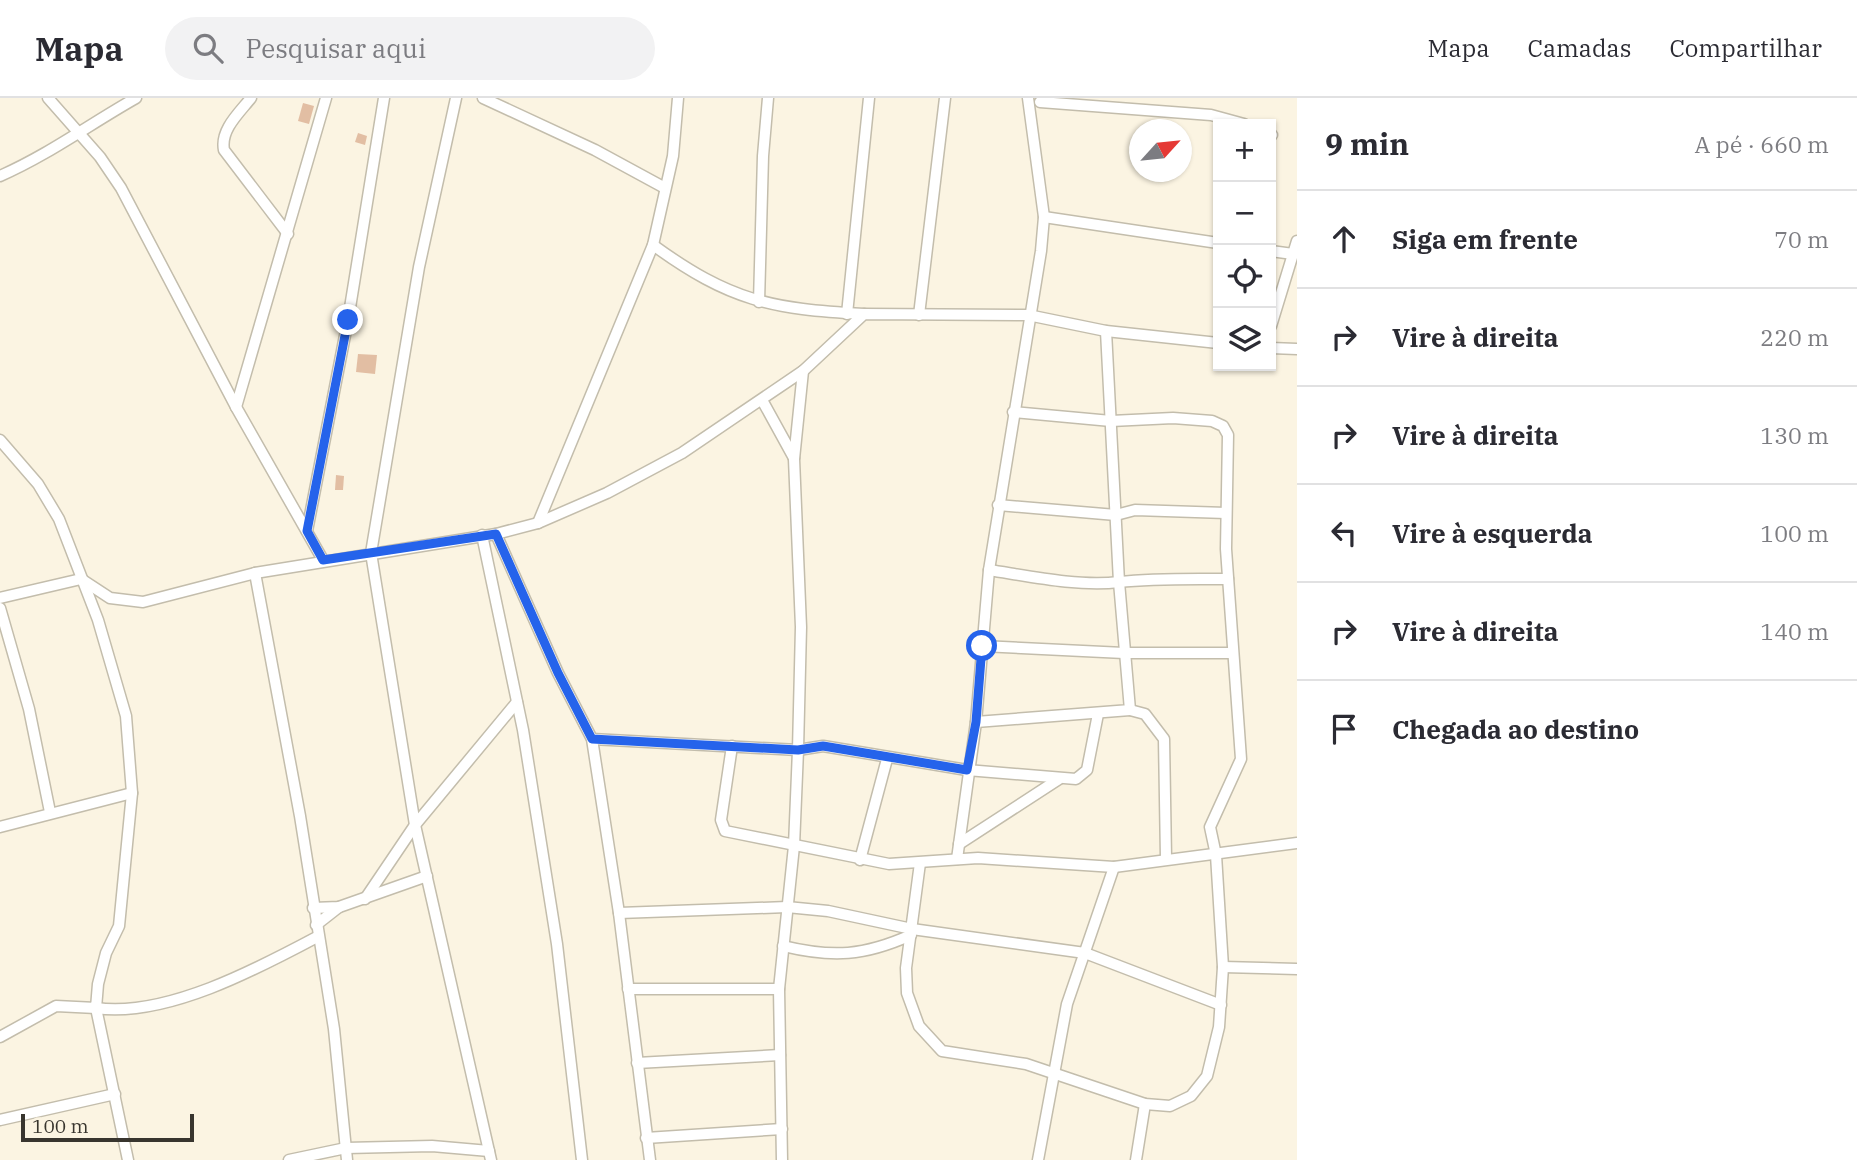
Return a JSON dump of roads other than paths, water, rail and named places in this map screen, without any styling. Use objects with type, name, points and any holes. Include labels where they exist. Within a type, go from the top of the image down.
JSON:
[{"type":"street","points":[[48,98],[100,157],[121,188],[236,407],[323,560]]},
{"type":"street","points":[[0,176],[37,160],[76,132],[136,98]]},
{"type":"street","points":[[251,98],[226,131],[222,140],[224,150],[288,234]]},
{"type":"street","points":[[236,407],[326,98]]},
{"type":"street","points":[[307,531],[348,320],[384,98]]},
{"type":"street","points":[[289,1160],[346,1148],[432,1146],[490,1156],[415,825],[371,553],[419,267],[456,98]]},
{"type":"street","points":[[483,98],[595,150],[665,188]]},
{"type":"street","points":[[538,523],[653,245],[673,156],[678,98]]},
{"type":"street","points":[[759,302],[763,156],[768,98]]},
{"type":"street","points":[[847,314],[869,98]]},
{"type":"street","points":[[919,315],[945,98]]},
{"type":"street","points":[[957,859],[967,770],[976,722],[989,570],[1028,315],[1041,251],[1044,216],[1026,99]]},
{"type":"street","points":[[1030,115],[1042,100],[1211,115],[1226,119]]},
{"type":"street","points":[[1044,216],[1213,242]]},
{"type":"street","points":[[1276,310],[1297,241]]},
{"type":"street","points":[[653,245],[692,274],[743,298],[798,311],[847,314],[1028,315],[1106,331],[1213,342]]},
{"type":"street","points":[[1276,252],[1293,254]]},
{"type":"street","points":[[0,598],[81,579],[110,598],[143,602],[255,573],[496,534],[538,523],[607,493],[682,453],[803,371],[864,314]]},
{"type":"street","points":[[1106,331],[1119,582],[1130,710]]},
{"type":"street","points":[[1276,348],[1297,349]]},
{"type":"street","points":[[782,1160],[779,989],[794,846],[798,750],[801,627],[794,459],[803,371]]},
{"type":"street","points":[[762,400],[794,459]]},
{"type":"street","points":[[920,863],[906,968],[907,993],[919,1026],[929,1040],[942,1051],[1026,1064],[1145,1104],[1170,1106],[1191,1097],[1207,1076],[1219,1027],[1221,1005],[1223,967],[1216,855],[1211,820],[1241,759],[1228,579],[1228,435],[1223,426],[1212,421],[1172,418],[1111,421],[1013,412]]},
{"type":"street","points":[[0,440],[38,484],[59,520],[98,620],[126,716],[132,793],[119,926],[98,984],[96,1008],[128,1160]]},
{"type":"street","points":[[999,505],[1116,515],[1135,510],[1226,513]]},
{"type":"street","points":[[496,534],[552,662],[592,739],[620,913],[650,1160]]},
{"type":"street","points":[[482,535],[517,702],[557,944],[582,1160]]},
{"type":"street","points":[[989,570],[1055,580],[1119,582],[1163,578],[1228,579]]},
{"type":"street","points":[[255,573],[300,816],[317,937],[334,1029],[347,1160]]},
{"type":"street","points":[[0,608],[29,709],[50,812]]},
{"type":"street","points":[[982,646],[1124,653],[1232,653]]},
{"type":"street","points":[[365,899],[415,825],[517,702]]},
{"type":"street","points":[[976,722],[1130,710],[1145,714],[1164,739],[1166,858]]},
{"type":"street","points":[[592,739],[798,750],[823,746],[887,759],[967,770],[1076,779],[1087,770],[1098,714]]},
{"type":"street","points":[[732,746],[722,826],[725,831],[860,860],[920,863],[957,859],[1114,867],[1166,858],[1216,855],[1297,844]]},
{"type":"street","points":[[860,860],[887,759]]},
{"type":"street","points":[[959,844],[1059,779]]},
{"type":"street","points":[[0,827],[132,793]]},
{"type":"street","points":[[1038,1160],[1067,1004],[1114,867]]},
{"type":"street","points":[[313,908],[340,906],[365,899],[427,876]]},
{"type":"street","points":[[316,925],[340,906]]},
{"type":"street","points":[[620,913],[787,907],[828,911],[912,932],[1085,953],[1221,1005]]},
{"type":"street","points":[[783,946],[823,956],[844,954],[874,950],[912,932]]},
{"type":"street","points":[[0,1037],[56,1006],[121,1012],[181,997],[317,937]]},
{"type":"street","points":[[1223,967],[1297,969]]},
{"type":"street","points":[[628,989],[779,989]]},
{"type":"street","points":[[637,1063],[780,1055]]},
{"type":"street","points":[[0,1120],[115,1094]]},
{"type":"street","points":[[1136,1160],[1145,1104]]},
{"type":"street","points":[[646,1138],[782,1129]]}]
